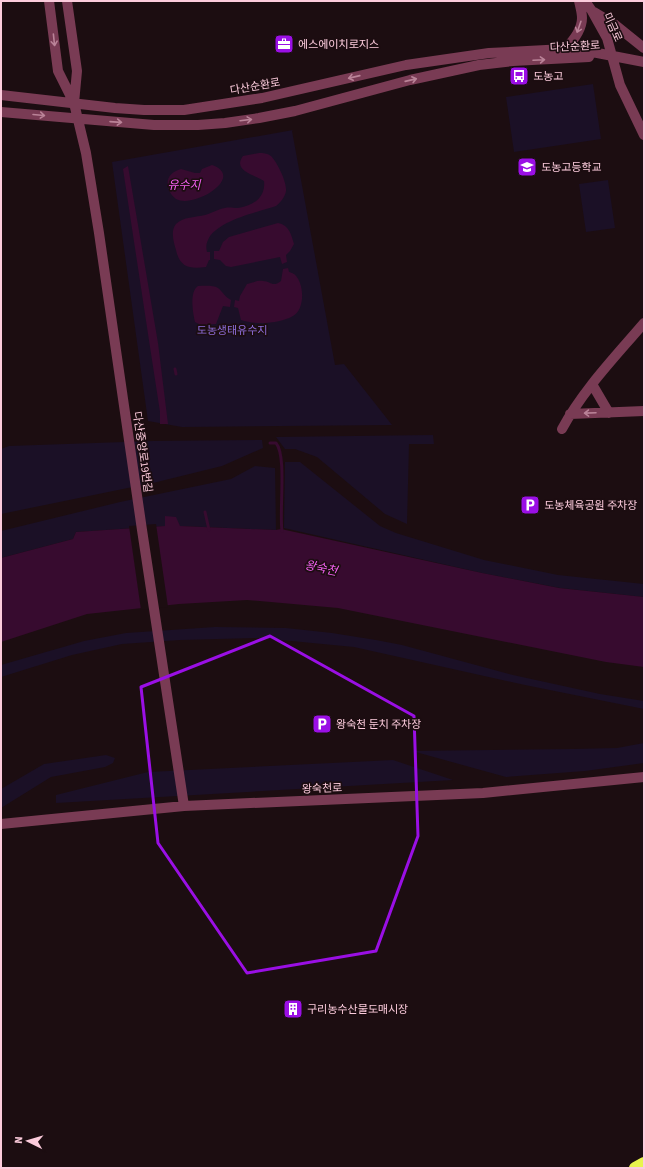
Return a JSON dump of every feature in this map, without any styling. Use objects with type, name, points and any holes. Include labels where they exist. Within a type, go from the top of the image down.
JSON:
[{"type":"highway","points":[[635,1168],[644,1164]]},
{"type":"street","name":"다산중앙로19번길","points":[[50,1],[58,71],[74,103],[89,168],[184,806]]},
{"type":"street","name":"다산중앙로19번길","points":[[67,1],[77,71],[74,103]]},
{"type":"street","points":[[565,49],[573,40],[579,29],[582,18],[579,1]]},
{"type":"street","name":"미금로","points":[[585,1],[592,10],[607,38],[611,56],[644,62]]},
{"type":"street","points":[[592,10],[614,24],[644,48]]},
{"type":"street","name":"다산순환로","points":[[1,94],[115,108],[184,110],[262,98],[414,64],[489,53],[565,49],[611,56]]},
{"type":"street","name":"다산순환로","points":[[1,112],[154,125],[198,125],[225,123],[295,111],[410,80],[479,65],[513,61],[611,56]]},
{"type":"street","points":[[611,56],[620,85],[644,135]]},
{"type":"street","points":[[562,429],[570,414],[592,384],[644,323]]},
{"type":"street","points":[[592,384],[609,413]]},
{"type":"street","points":[[570,414],[644,411]]},
{"type":"street","name":"왕숙천로","points":[[1,824],[184,806],[483,793],[644,777]]},
{"type":"highlighted area","points":[[270,636],[414,716],[418,836],[376,951],[247,973],[158,843],[141,687]]},
{"type":"green space","points":[[593,84],[601,139],[514,152],[506,97]]},
{"type":"green space","name":"도농생태유수지","points":[[293,130],[335,365],[344,364],[392,425],[182,427],[148,421],[112,162]]},
{"type":"green space","points":[[608,180],[615,228],[586,232],[579,184]]},
{"type":"green space","points":[[433,435],[434,444],[409,444],[407,524],[385,514],[317,457],[295,449],[285,449],[276,437]]},
{"type":"green space","points":[[262,440],[263,448],[222,466],[157,482],[1,514],[1,449],[9,446],[153,441]]},
{"type":"green space","points":[[285,462],[300,462],[380,526],[396,533],[484,560],[558,575],[644,584],[644,597],[560,588],[482,573],[284,528]]},
{"type":"green space","points":[[255,466],[275,468],[276,530],[180,526],[165,516],[165,526],[76,532],[73,539],[1,558],[1,531],[120,502],[231,479]]},
{"type":"green space","points":[[215,627],[286,628],[376,640],[402,645],[513,675],[600,694],[644,701],[644,709],[525,685],[354,647],[260,638],[180,640],[122,644],[72,655],[1,677],[1,665],[84,641],[126,633]]},
{"type":"green space","points":[[644,743],[644,763],[585,771],[506,777],[412,751],[617,748]]},
{"type":"green space","points":[[106,755],[115,758],[113,763],[105,767],[51,777],[1,808],[1,789],[44,764]]},
{"type":"green space","points":[[393,760],[453,780],[56,803],[56,795],[148,772]]},
{"type":"water","points":[[259,153],[271,156],[279,167],[286,187],[286,191],[280,203],[276,206],[228,222],[219,228],[212,233],[208,240],[206,248],[207,252],[210,252],[210,260],[206,267],[195,268],[186,266],[180,261],[178,256],[174,241],[174,227],[179,222],[186,219],[205,215],[222,209],[243,207],[257,200],[263,192],[264,181],[242,169],[240,161],[243,156]]},
{"type":"water","name":"유수지","points":[[212,165],[221,170],[223,177],[220,184],[214,190],[194,200],[184,201],[176,199],[172,195],[168,188],[168,180],[171,174],[181,169],[200,173],[202,169]]},
{"type":"water","points":[[128,166],[158,343],[168,424],[160,424],[160,412],[123,169]]},
{"type":"water","points":[[278,223],[285,226],[291,233],[294,244],[286,255],[287,262],[282,264],[280,257],[231,267],[226,266],[220,260],[214,259],[214,251],[219,251],[223,242],[229,237]]},
{"type":"water","points":[[288,268],[289,272],[298,278],[302,290],[300,308],[297,313],[281,321],[267,323],[253,323],[241,320],[238,308],[234,307],[235,300],[239,301],[240,296],[247,284],[257,281],[266,281],[276,284],[281,281],[283,269]]},
{"type":"water","points":[[198,286],[216,287],[231,300],[230,307],[223,306],[216,324],[201,325],[195,322],[193,293]]},
{"type":"water","name":"왕숙천","points":[[165,516],[176,517],[180,526],[281,529],[482,573],[559,588],[644,597],[644,667],[606,662],[338,608],[247,600],[179,604],[87,614],[1,642],[1,558],[73,539],[76,532],[165,526]]},
{"type":"pier","points":[[156,524],[168,607],[141,610],[129,526]]},
{"type":"waterway","points":[[175,369],[176,374]]},
{"type":"waterway","points":[[270,443],[276,443],[281,459],[282,531]]},
{"type":"waterway","points":[[205,512],[209,530]]},
{"type":"place","name":"에스에이치로지스","points":[[284,44]]},
{"type":"place","name":"도농고","points":[[519,76]]},
{"type":"place","name":"도농고등학교","points":[[527,167]]},
{"type":"place","name":"도농체육공원 주차장","points":[[530,505]]},
{"type":"place","name":"왕숙천 둔치 주차장","points":[[322,724]]},
{"type":"place","name":"구리농수산물도매시장","points":[[293,1009]]}]
